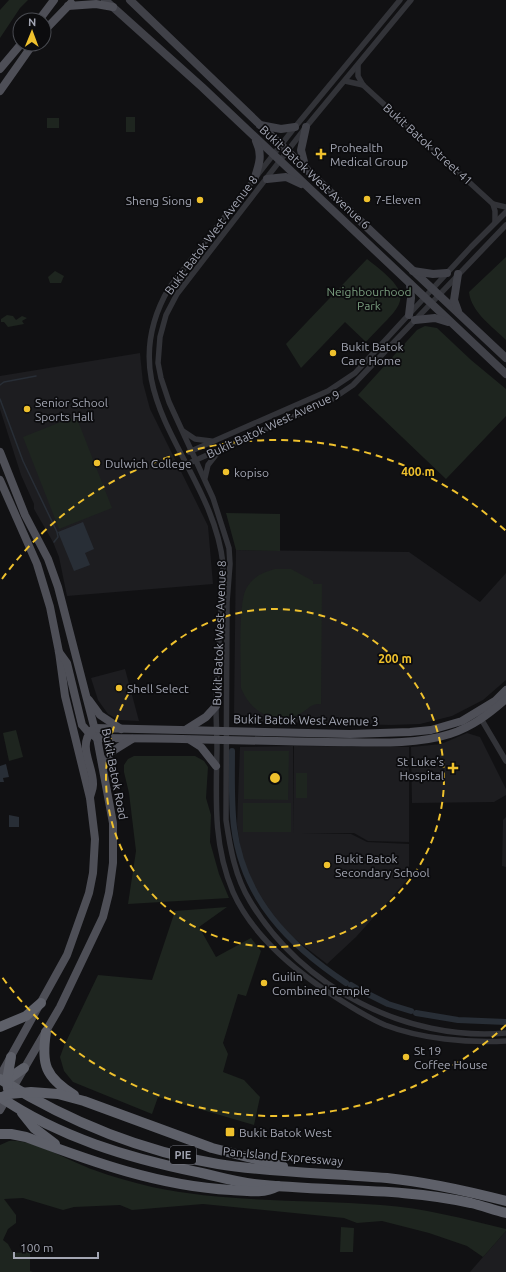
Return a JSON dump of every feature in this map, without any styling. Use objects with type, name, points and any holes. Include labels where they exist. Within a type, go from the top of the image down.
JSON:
[{"type":"highway","points":[[0,1027],[26,1016],[41,1003]]},
{"type":"highway","points":[[46,1032],[43,1052],[46,1070],[61,1086],[84,1101]]},
{"type":"highway","points":[[10,1057],[2,1080],[3,1096],[34,1128],[67,1152]]},
{"type":"highway","points":[[2,1080],[24,1068]]},
{"type":"highway","name":"Pan-Island Expressway","points":[[2,1080],[47,1106],[107,1133],[144,1145],[218,1164],[268,1170],[389,1178],[450,1188],[506,1201]]},
{"type":"highway","points":[[3,1096],[51,1092],[84,1101],[212,1148],[282,1166],[328,1171],[338,1174]]},
{"type":"highway","name":"PIE","points":[[3,1096],[40,1121],[102,1146],[166,1166],[253,1184],[397,1193],[471,1203],[506,1214]]},
{"type":"highway","points":[[0,1134],[11,1134],[26,1137],[122,1171],[179,1185],[265,1192],[278,1186]]},
{"type":"main road","points":[[45,12],[54,0]]},
{"type":"main road","points":[[52,23],[71,3],[96,4],[113,7]]},
{"type":"main road","points":[[0,69],[14,52]]},
{"type":"main road","points":[[0,91],[27,52]]},
{"type":"main road","name":"Bukit Batok Road","points":[[0,452],[25,515],[48,559],[74,644],[87,696],[92,731],[86,750],[93,785],[90,798]]},
{"type":"main road","points":[[0,480],[37,564],[50,607],[59,652],[65,696],[86,787],[90,798],[96,839],[93,873],[89,893],[67,955],[10,1057]]},
{"type":"main road","points":[[59,652],[67,662],[82,725],[92,731],[97,738]]},
{"type":"main road","name":"Bukit Batok West Avenue 3","points":[[97,738],[408,741],[449,735],[466,729],[506,690]]},
{"type":"main road","points":[[87,696],[100,715],[121,729]]},
{"type":"main road","name":"Bukit Batok West Avenue 3","points":[[92,731],[121,729],[187,729],[391,734],[431,730],[479,716],[506,699]]},
{"type":"main road","points":[[187,729],[206,717],[216,706]]},
{"type":"main road","name":"Bukit Batok Road","points":[[0,1110],[3,1096],[24,1068],[60,1007],[103,917],[109,893],[112,863],[113,823],[97,738]]},
{"type":"main road","points":[[103,767],[111,752],[127,741],[135,738]]},
{"type":"main road","points":[[190,740],[201,747],[216,766]]},
{"type":"street","name":"Bukit Batok West Avenue 6","points":[[105,0],[255,137],[506,374]]},
{"type":"street","name":"Bukit Batok West Avenue 6","points":[[130,0],[506,358]]},
{"type":"street","name":"Bukit Batok West Avenue 8","points":[[400,0],[273,154],[169,288],[161,302],[152,329],[149,344],[149,367],[156,403],[183,455],[211,515],[222,546],[223,571],[216,706],[218,839],[224,866],[234,893],[244,910],[272,947],[290,964],[349,1006],[383,1024],[424,1035],[457,1040],[506,1041]]},
{"type":"street","name":"Bukit Batok West Avenue 8","points":[[411,0],[306,127],[177,294],[166,316],[160,337],[158,362],[164,390],[181,430],[214,498],[229,548],[230,564],[227,602],[226,820],[230,849],[241,883],[249,900],[270,931],[294,955],[330,985],[394,1018],[452,1032],[492,1034],[506,1033]]},
{"type":"street","points":[[358,65],[358,76],[363,85]]},
{"type":"street","name":"Bukit Batok Street 41","points":[[345,81],[363,85],[494,204],[506,207]]},
{"type":"street","points":[[260,124],[282,129],[295,127]]},
{"type":"street","points":[[306,127],[301,150],[306,169]]},
{"type":"street","points":[[254,180],[261,156],[260,148],[255,137]]},
{"type":"street","points":[[266,179],[286,177],[309,188]]},
{"type":"street","points":[[494,204],[496,212],[495,222]]},
{"type":"street","name":"Bukit Batok West Avenue 9","points":[[436,292],[447,273],[506,212]]},
{"type":"street","name":"Bukit Batok West Avenue 9","points":[[187,464],[330,400],[353,385],[412,317],[436,292],[458,274],[506,225]]},
{"type":"street","points":[[412,270],[433,274],[447,273]]},
{"type":"street","points":[[458,274],[454,300],[459,314]]},
{"type":"street","points":[[410,284],[412,317],[435,318],[452,324]]},
{"type":"street","name":"Bukit Batok West Avenue 9","points":[[183,455],[328,391],[355,373],[386,338],[412,317]]},
{"type":"street","points":[[181,430],[200,441],[216,440]]},
{"type":"street","points":[[205,478],[211,459],[226,447]]},
{"type":"street","points":[[479,716],[506,761]]},
{"type":"street","points":[[272,947],[280,941]]},
{"type":"shaded area","name":"Dulwich College","points":[[140,353],[143,383],[150,409],[208,526],[213,584],[67,596],[59,557],[53,542],[34,509],[34,504],[21,475],[0,409],[0,376]]},
{"type":"shaded area","points":[[83,522],[94,549],[85,553],[90,565],[74,571],[58,532]]},
{"type":"shaded area","points":[[236,550],[409,552],[480,602],[506,573],[506,680],[483,700],[452,716],[420,724],[391,725],[237,721],[234,714]]},
{"type":"shaded area","points":[[125,669],[139,721],[119,720],[108,714],[98,700],[91,678]]},
{"type":"shaded area","name":"St Luke’s Hospital","points":[[467,733],[480,737],[506,789],[506,795],[494,802],[412,803],[411,747],[441,744]]},
{"type":"shaded area","name":"Bukit Batok Secondary School","points":[[293,746],[293,833],[294,746],[409,747],[409,842],[368,841],[354,833],[302,833],[351,834],[367,842],[409,844],[409,878],[356,937],[327,964],[290,935],[267,909],[250,878],[241,852],[237,825],[240,747]]},
{"type":"shaded area","points":[[6,764],[9,777],[3,778],[4,782],[0,782],[0,766]]},
{"type":"shaded area","points":[[9,815],[19,817],[19,827],[9,827]]},
{"type":"shaded area","points":[[506,817],[506,867],[502,866],[503,820]]},
{"type":"shaded area","points":[[506,1231],[506,1272],[470,1272],[483,1257]]},
{"type":"green space","points":[[9,0],[28,0],[17,12],[12,12],[12,20],[0,38],[0,10]]},
{"type":"green space","points":[[126,117],[135,117],[135,132],[126,132]]},
{"type":"green space","points":[[47,118],[59,118],[59,128],[47,128]]},
{"type":"green space","points":[[506,257],[506,340],[478,313],[469,292]]},
{"type":"green space","name":"Neighbourhood Park","points":[[367,259],[394,283],[400,292],[400,300],[397,308],[366,342],[345,322],[301,368],[286,344]]},
{"type":"green space","points":[[55,271],[64,276],[61,283],[50,283],[48,277]]},
{"type":"green space","points":[[7,315],[13,316],[16,320],[22,316],[27,318],[22,321],[24,324],[8,327],[4,322],[1,322],[1,319]]},
{"type":"green space","points":[[425,326],[437,328],[471,360],[506,389],[506,416],[446,479],[358,395],[417,330]]},
{"type":"green space","points":[[76,416],[112,508],[59,529],[23,437]]},
{"type":"green space","points":[[226,513],[280,514],[280,551],[236,550]]},
{"type":"green space","points":[[275,569],[291,569],[313,581],[313,584],[322,584],[321,704],[311,706],[301,713],[288,718],[271,717],[263,714],[250,703],[241,688],[240,652],[243,597],[251,581],[262,573]]},
{"type":"green space","points":[[16,730],[23,757],[9,761],[3,733]]},
{"type":"green space","points":[[244,751],[289,751],[288,800],[244,799]]},
{"type":"green space","points":[[134,756],[195,756],[204,761],[208,767],[206,798],[211,815],[210,842],[219,874],[229,898],[128,904],[136,851],[124,765],[128,759]]},
{"type":"green space","points":[[296,773],[307,773],[307,798],[296,798]]},
{"type":"green space","points":[[243,803],[291,803],[291,832],[243,832]]},
{"type":"green space","points":[[227,907],[199,927],[216,957],[251,938],[261,951],[246,996],[238,994],[223,1043],[228,1054],[223,1072],[244,1080],[260,1097],[254,1125],[158,1097],[152,1114],[73,1082],[64,1071],[60,1057],[98,975],[152,980],[175,911]]},
{"type":"green space","points":[[9,1141],[28,1143],[51,1151],[101,1173],[152,1187],[209,1196],[397,1206],[460,1218],[506,1229],[506,1231],[483,1257],[467,1246],[429,1233],[382,1221],[357,1223],[344,1218],[203,1204],[132,1210],[120,1205],[74,1207],[63,1210],[23,1198],[4,1199],[16,1215],[16,1223],[8,1229],[3,1240],[8,1244],[13,1253],[30,1252],[30,1271],[33,1272],[0,1272],[0,1145]]},
{"type":"green space","points":[[341,1227],[354,1228],[353,1252],[340,1252]]},
{"type":"waterway","points":[[0,385],[4,382],[36,376]]},
{"type":"waterway","points":[[0,399],[23,461],[57,532],[58,537],[54,542]]},
{"type":"waterway","points":[[232,751],[232,799],[234,827],[239,853],[247,876],[258,898],[272,918],[288,936],[306,953],[346,983]]},
{"type":"waterway","points":[[351,985],[356,988]]},
{"type":"waterway","points":[[362,991],[388,1004],[411,1011]]},
{"type":"waterway","points":[[416,1013],[458,1020],[506,1022]]},
{"type":"place","name":"Prohealth Medical Group","points":[[321,154]]},
{"type":"place","name":"7-Eleven","points":[[367,199]]},
{"type":"place","name":"Sheng Siong","points":[[200,200]]},
{"type":"place","name":"Bukit Batok Care Home","points":[[333,353]]},
{"type":"place","name":"Senior School Sports Hall","points":[[27,409]]},
{"type":"place","name":"Dulwich College","points":[[97,463]]},
{"type":"place","name":"kopiso","points":[[226,472]]},
{"type":"place","name":"Shell Select","points":[[119,688]]},
{"type":"place","name":"St Luke’s Hospital","points":[[453,768]]},
{"type":"place","name":"Bukit Batok Secondary School","points":[[327,865]]},
{"type":"place","name":"Guilin Combined Temple","points":[[264,983]]},
{"type":"place","name":"St 19 Coffee House","points":[[406,1057]]},
{"type":"place","name":"Bukit Batok West","points":[[230,1132]]}]
